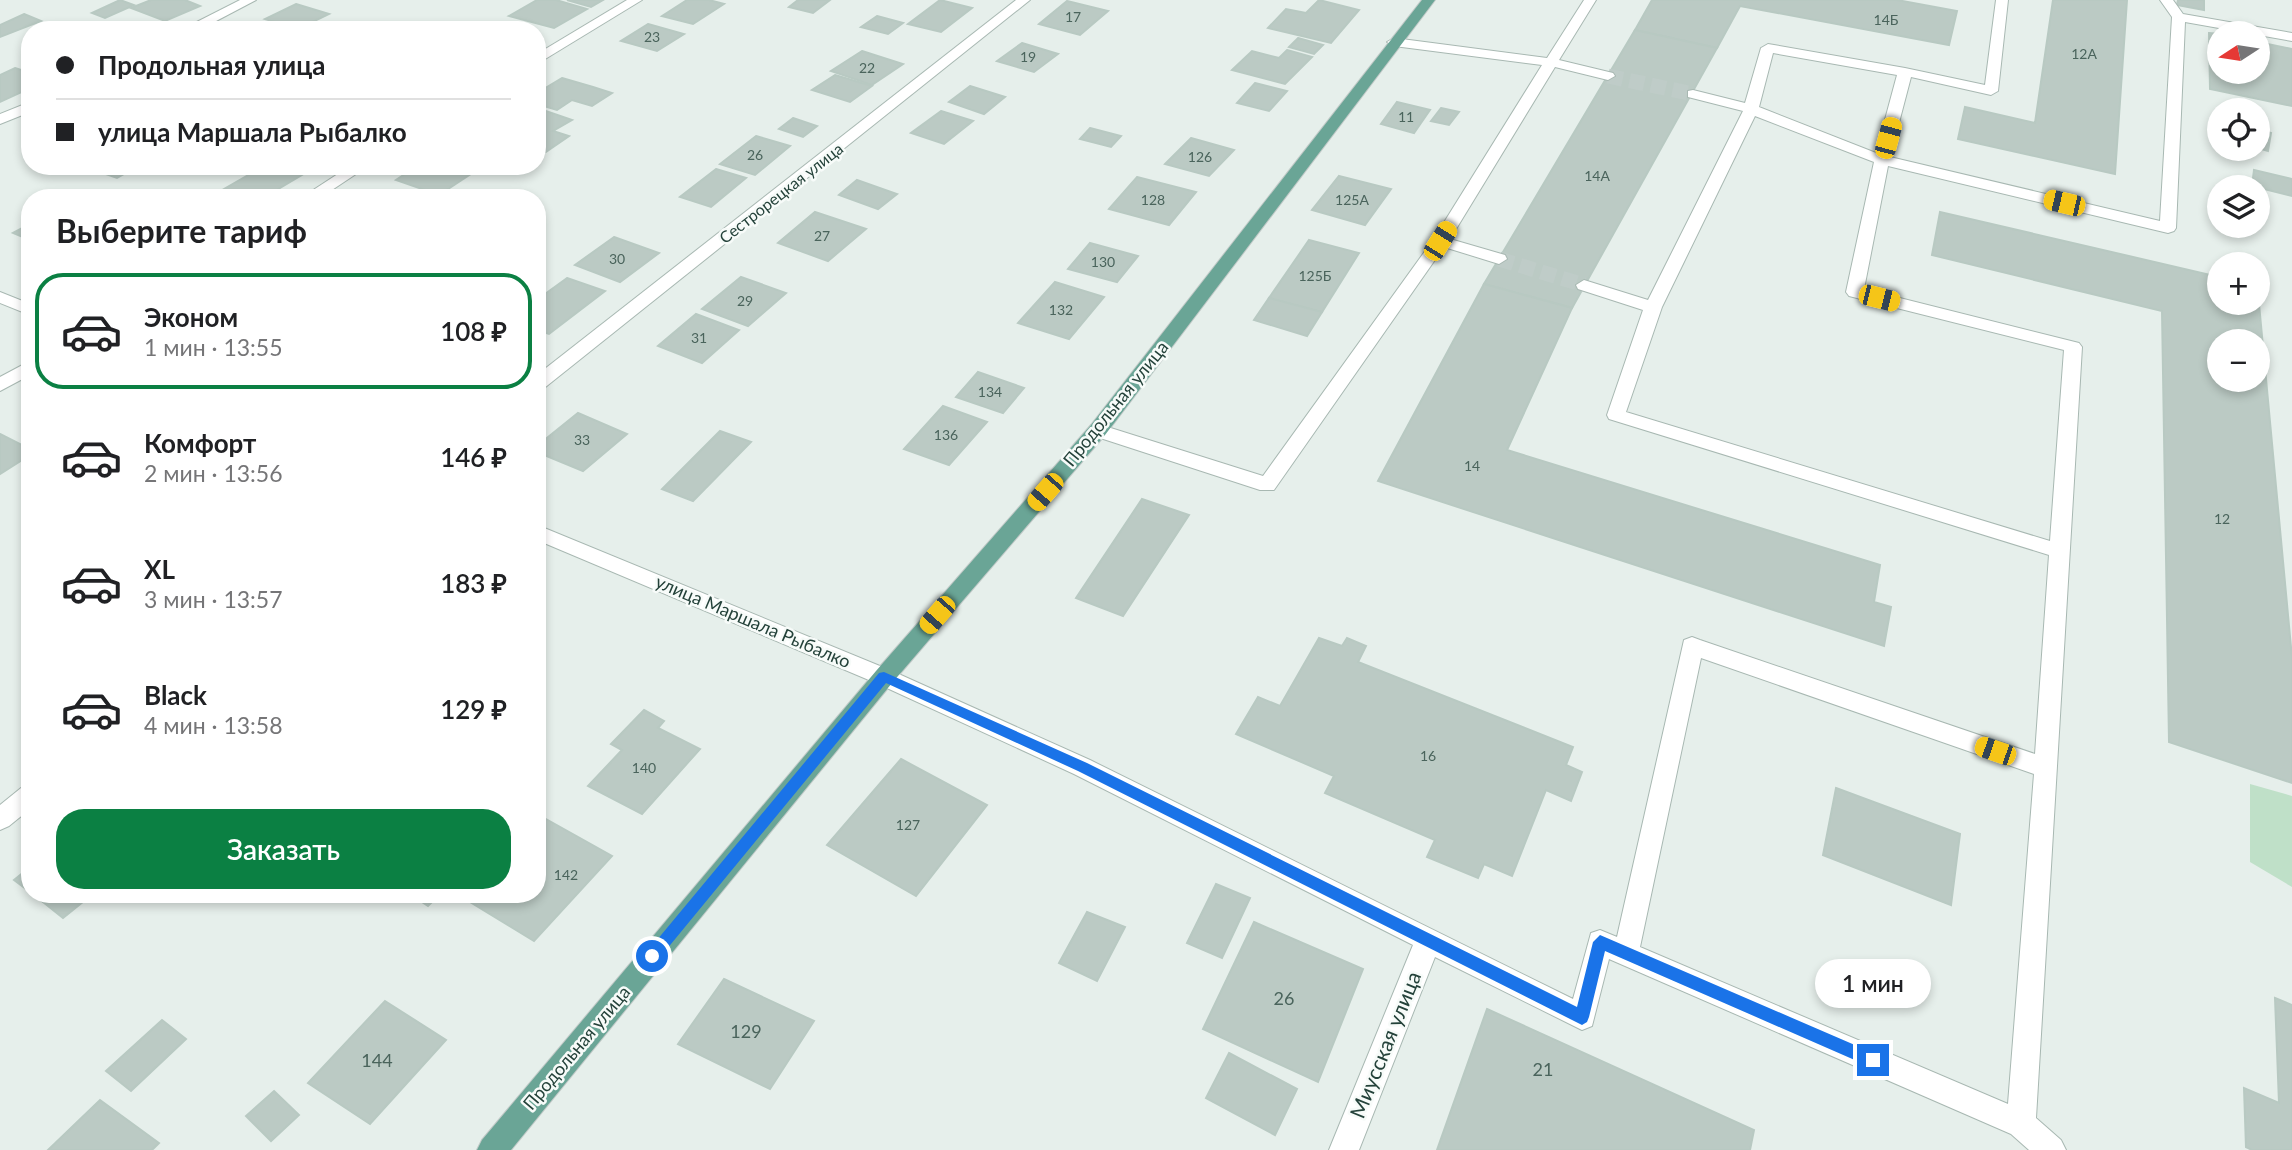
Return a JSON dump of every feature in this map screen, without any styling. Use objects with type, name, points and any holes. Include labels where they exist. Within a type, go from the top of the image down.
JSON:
[{"type":"main road","name":"Продольная улица","points":[[492,1150],[884,677],[1098,430],[1394,42],[1429,0]]},
{"type":"street","points":[[207,21],[250,0]]},
{"type":"street","points":[[546,55],[636,0]]},
{"type":"street","name":"Сестрорецкая улица","points":[[546,378],[1024,0]]},
{"type":"street","points":[[1098,430],[1267,485],[1440,241],[1590,0]]},
{"type":"street","points":[[2002,0],[1991,91],[1905,72],[1768,48],[1751,109],[1653,307],[1616,415],[2060,551]]},
{"type":"street","points":[[1693,94],[1751,109],[1882,160],[2168,228],[2179,17],[2166,0]]},
{"type":"street","points":[[2179,17],[2292,37]]},
{"type":"street","points":[[1394,42],[1550,62],[1608,76]]},
{"type":"street","points":[[1905,72],[1882,160],[1855,292],[2073,347],[2021,1124]]},
{"type":"street","points":[[0,120],[21,110]]},
{"type":"street","points":[[324,189],[346,175]]},
{"type":"street","points":[[1440,241],[1499,259]]},
{"type":"street","points":[[1584,285],[1653,307]]},
{"type":"street","points":[[0,297],[21,306]]},
{"type":"street","points":[[0,385],[21,372]]},
{"type":"street","name":"улица Маршала Рыбалко","points":[[546,536],[884,677],[1082,767],[1582,1017],[1600,942],[2021,1124],[2051,1150]]},
{"type":"street","points":[[1626,953],[1692,646],[2046,768]]},
{"type":"street","points":[[0,819],[21,802]]},
{"type":"street","name":"Миусская улица","points":[[1345,1150],[1428,940]]},
{"type":"green space","points":[[2250,784],[2292,796],[2292,887],[2250,862]]},
{"type":"building","points":[[120,0],[134,5],[105,18],[92,13]]},
{"type":"building","points":[[151,0],[185,0],[200,6],[165,21],[131,8]]},
{"type":"building","points":[[537,0],[556,0],[587,9],[554,28],[546,26],[546,21],[528,21],[509,16]]},
{"type":"building","points":[[567,0],[603,0],[591,7]]},
{"type":"building","points":[[687,0],[709,0],[724,4],[693,24],[662,16]]},
{"type":"building","points":[[798,0],[830,0],[813,13],[789,7]]},
{"type":"building","points":[[940,0],[972,8],[941,32],[908,24]]},
{"type":"building","points":[[1319,0],[1359,10],[1331,43],[1268,28],[1286,9],[1306,13]]},
{"type":"building","points":[[1652,0],[1897,0],[1957,11],[1949,45],[1740,6],[1717,48],[1635,30]]},
{"type":"building","points":[[2053,0],[2127,0],[2115,174],[1958,139],[1965,107],[2035,123]]},
{"type":"building","points":[[2178,0],[2204,0],[2204,10],[2177,5]]},
{"type":"building","points":[[1067,1],[1108,11],[1080,35],[1039,24]]},
{"type":"building","points":[[296,4],[329,14],[315,21],[265,19]]},
{"type":"building","points":[[24,14],[41,21],[21,21],[21,29],[0,37],[0,25]]},
{"type":"building","points":[[877,16],[903,23],[888,34],[861,27]]},
{"type":"building","points":[[648,24],[684,34],[657,51],[621,41]]},
{"type":"building","points":[[1635,30],[1717,48],[1572,308],[1484,284]]},
{"type":"building","points":[[1298,38],[1323,45],[1314,54],[1289,47]]},
{"type":"building","points":[[1022,43],[1058,54],[1034,72],[997,61]]},
{"type":"building","points":[[2270,44],[2292,49],[2292,106],[2270,101],[2270,98],[2253,98],[2210,89],[2210,84],[2270,84]]},
{"type":"building","points":[[1287,50],[1312,57],[1285,84],[1232,70],[1252,51],[1279,58]]},
{"type":"building","points":[[862,51],[903,64],[872,85],[831,71]]},
{"type":"building","points":[[15,68],[21,70],[21,92],[0,102],[0,75]]},
{"type":"building","points":[[835,75],[872,86],[850,102],[812,90]]},
{"type":"building","points":[[562,78],[612,93],[592,106],[572,100],[557,110],[546,107],[546,88]]},
{"type":"building","points":[[1255,83],[1287,91],[1269,111],[1237,103]]},
{"type":"building","points":[[970,86],[1005,97],[984,114],[949,102]]},
{"type":"building","points":[[1397,102],[1430,110],[1414,133],[1381,124]]},
{"type":"building","points":[[1441,108],[1459,112],[1449,125],[1431,121]]},
{"type":"building","points":[[546,111],[572,120],[553,131],[569,136],[546,152]]},
{"type":"building","points":[[941,111],[973,121],[944,144],[911,133]]},
{"type":"building","points":[[793,118],[817,126],[803,137],[779,129]]},
{"type":"building","points":[[1090,128],[1121,136],[1111,147],[1080,139]]},
{"type":"building","points":[[756,136],[790,146],[755,175],[720,164]]},
{"type":"building","points":[[1191,138],[1234,150],[1209,176],[1165,164]]},
{"type":"building","points":[[716,169],[746,178],[711,207],[680,197]]},
{"type":"building","points":[[2254,170],[2292,179],[2292,196],[2270,190],[2270,175],[2253,175]]},
{"type":"building","points":[[248,175],[302,175],[278,189],[224,189]]},
{"type":"building","points":[[404,175],[469,175],[448,189],[422,189],[396,180]]},
{"type":"building","points":[[1339,176],[1391,189],[1365,225],[1312,210]]},
{"type":"building","points":[[1137,177],[1196,192],[1169,225],[1109,209]]},
{"type":"building","points":[[857,180],[897,194],[878,209],[839,195]]},
{"type":"building","points":[[815,212],[866,229],[828,261],[778,243]]},
{"type":"building","points":[[1940,212],[2207,274],[2207,315],[2260,315],[2261,329],[2207,329],[2207,392],[2267,392],[2292,658],[2292,783],[2169,742],[2162,311],[1932,255]]},
{"type":"building","points":[[614,237],[659,253],[620,282],[575,265]]},
{"type":"building","points":[[1309,240],[1359,253],[1322,312],[1269,298]]},
{"type":"building","points":[[1090,243],[1138,256],[1117,282],[1068,269]]},
{"type":"building","points":[[741,277],[786,293],[748,326],[702,309]]},
{"type":"building","points":[[567,278],[605,291],[549,334],[546,333],[546,293]]},
{"type":"building","points":[[1055,282],[1104,297],[1069,339],[1018,323]]},
{"type":"building","points":[[1484,284],[1572,308],[1507,450],[1880,565],[1874,602],[1891,607],[1884,646],[1378,481]]},
{"type":"building","points":[[1269,298],[1322,312],[1307,336],[1254,320]]},
{"type":"building","points":[[696,314],[739,330],[702,363],[658,346]]},
{"type":"building","points":[[978,372],[1024,388],[1003,413],[956,397]]},
{"type":"building","points":[[943,406],[987,422],[949,465],[904,449]]},
{"type":"building","points":[[578,413],[627,434],[583,471],[546,456],[546,439]]},
{"type":"building","points":[[720,431],[751,442],[693,501],[662,489]]},
{"type":"building","points":[[0,434],[21,444],[21,461],[0,474]]},
{"type":"building","points":[[1142,499],[1189,515],[1123,616],[1076,598]]},
{"type":"building","points":[[1319,638],[1342,646],[1347,638],[1366,646],[1358,662],[1573,747],[1566,765],[1582,772],[1571,801],[1546,790],[1512,876],[1484,864],[1478,878],[1427,857],[1435,840],[1325,793],[1334,776],[1236,734],[1258,697],[1280,706]]},
{"type":"building","points":[[644,710],[664,721],[658,728],[700,749],[642,814],[588,786],[622,750],[611,744]]},
{"type":"building","points":[[901,759],[987,805],[916,896],[827,845]]},
{"type":"building","points":[[1836,788],[1960,834],[1951,905],[1823,855]]},
{"type":"building","points":[[546,819],[612,856],[534,941],[472,903],[546,903]]},
{"type":"building","points":[[21,874],[21,885],[14,880]]},
{"type":"building","points":[[1216,884],[1250,898],[1222,958],[1187,943]]},
{"type":"building","points":[[44,903],[82,903],[63,918]]},
{"type":"building","points":[[1087,912],[1125,927],[1097,981],[1059,963]]},
{"type":"building","points":[[1254,922],[1363,969],[1318,1082],[1203,1029]]},
{"type":"building","points":[[724,979],[814,1021],[770,1089],[678,1044]]},
{"type":"building","points":[[2275,998],[2292,1005],[2292,1150],[2252,1150],[2246,1147],[2244,1088],[2279,1103]]},
{"type":"building","points":[[385,1001],[446,1040],[370,1124],[308,1083]]},
{"type":"building","points":[[1487,1009],[1754,1130],[1750,1150],[1437,1150]]},
{"type":"building","points":[[162,1020],[186,1039],[131,1091],[106,1071]]},
{"type":"building","points":[[1229,1053],[1297,1089],[1275,1135],[1206,1098]]},
{"type":"building","points":[[274,1091],[299,1115],[271,1141],[246,1116]]},
{"type":"building","points":[[100,1100],[159,1143],[152,1150],[48,1150]]},
{"type":"tunnel","points":[[1608,76],[1693,94]]},
{"type":"tunnel","points":[[1499,259],[1584,285]]},
{"type":"route","points":[[652,956],[884,677],[1082,767],[1582,1017],[1600,942],[1873,1060]]}]
